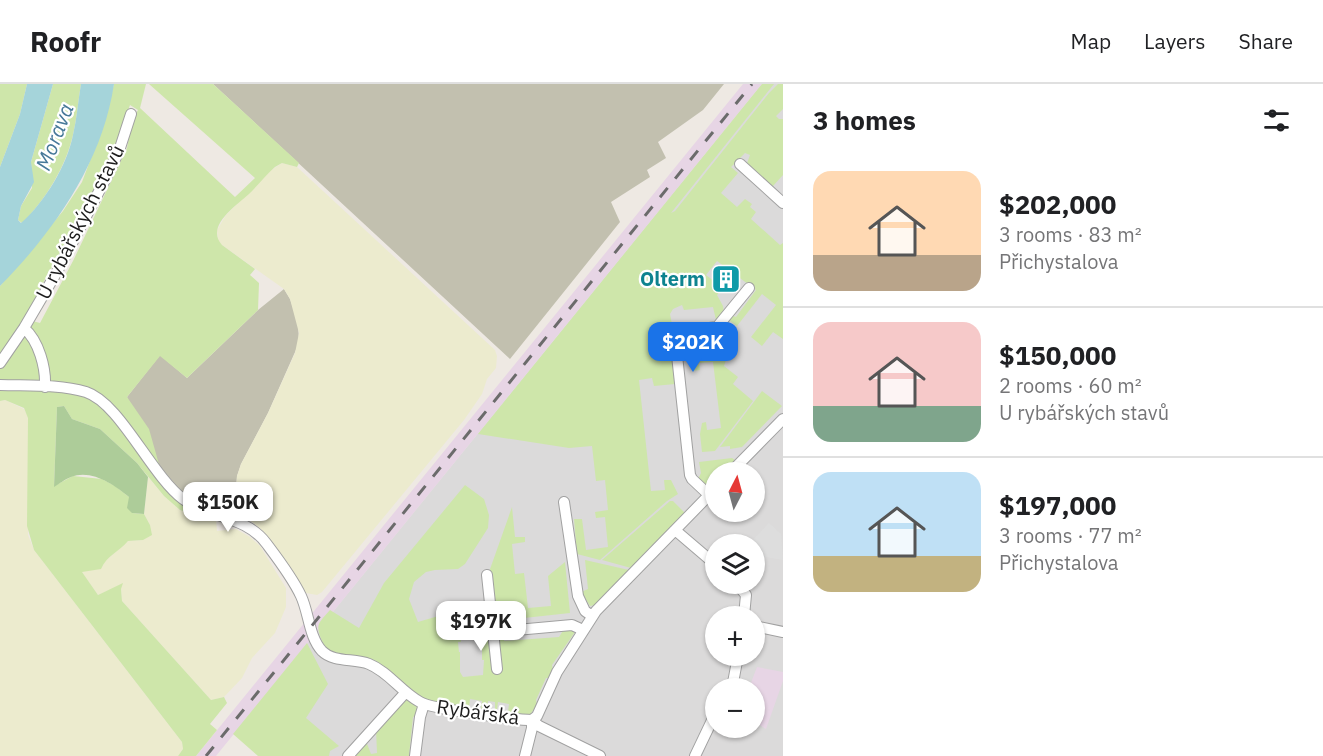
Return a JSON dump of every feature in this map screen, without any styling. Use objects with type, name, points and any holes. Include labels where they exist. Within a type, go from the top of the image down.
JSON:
[{"type":"street","name":"U rybářských stavů","points":[[0,363],[24,328],[58,270],[119,151],[131,114]]},
{"type":"street","points":[[740,164],[783,203]]},
{"type":"street","points":[[705,488],[692,480],[690,475],[675,337],[679,332],[717,327],[749,288]]},
{"type":"street","points":[[24,328],[40,354],[45,387]]},
{"type":"street","points":[[0,385],[74,390],[97,398],[110,410],[162,479],[176,493],[199,509],[239,522],[254,530],[270,548],[300,595],[321,650],[334,658],[363,662],[373,666],[424,704],[415,756]]},
{"type":"street","points":[[741,462],[783,419]]},
{"type":"street","points":[[532,720],[537,716],[555,676],[592,616],[705,499]]},
{"type":"street","points":[[564,502],[578,596],[585,611],[592,616]]},
{"type":"street","points":[[675,530],[705,556]]},
{"type":"street","points":[[487,575],[497,669]]},
{"type":"street","points":[[493,632],[572,626],[583,630]]},
{"type":"street","points":[[765,628],[783,632]]},
{"type":"street","points":[[348,756],[406,692]]},
{"type":"street","name":"Rybářská","points":[[424,704],[532,720]]},
{"type":"street","points":[[525,756],[532,720]]},
{"type":"street","points":[[532,720],[539,726],[600,756]]},
{"type":"street","points":[[695,756],[705,735]]},
{"type":"shaded area","points":[[213,84],[724,84],[703,110],[658,142],[666,158],[647,170],[650,177],[611,202],[620,222],[510,359]]},
{"type":"shaded area","points":[[743,84],[762,84],[216,756],[196,756]]},
{"type":"shaded area","points":[[762,84],[783,84],[783,756],[276,756],[301,651]]},
{"type":"shaded area","points":[[284,289],[298,322],[299,343],[268,413],[241,464],[237,476],[235,500],[228,512],[220,519],[164,482],[127,397],[160,355],[187,378],[258,310]]},
{"type":"shaded area","points":[[769,523],[781,534],[783,560],[765,558],[765,534],[759,534]]},
{"type":"shaded area","points":[[757,667],[783,672],[783,681],[766,729],[765,678],[753,678]]},
{"type":"green space","points":[[0,84],[27,84],[20,114],[0,167]]},
{"type":"green space","points":[[53,84],[81,84],[76,122],[70,147],[54,182],[22,223],[18,220],[21,206],[32,188],[31,162]]},
{"type":"green space","points":[[114,84],[146,84],[140,108],[235,197],[255,178],[149,84],[213,84],[299,163],[297,167],[282,163],[275,167],[230,210],[217,231],[222,245],[255,269],[250,275],[259,283],[258,310],[187,378],[160,356],[127,397],[149,429],[164,482],[199,509],[196,515],[180,510],[164,496],[137,463],[100,429],[72,419],[64,406],[57,407],[54,486],[73,476],[102,479],[129,497],[132,513],[144,514],[152,535],[143,540],[128,541],[106,560],[101,569],[82,572],[98,595],[123,583],[122,601],[211,700],[224,697],[227,703],[210,724],[217,730],[196,756],[178,756],[183,749],[182,742],[34,550],[27,526],[28,418],[24,408],[5,400],[0,401],[0,286],[63,211],[82,182],[104,123]],"holes":[[[130,105],[138,110],[132,121],[127,148],[73,261],[40,323],[25,319],[97,186]]]},
{"type":"green space","points":[[762,84],[774,84],[671,213],[675,211],[769,93],[778,84],[783,84],[783,109],[776,116],[783,119],[783,175],[773,186],[770,186],[746,166],[750,155],[745,153],[731,167],[738,173],[721,193],[737,207],[745,199],[752,204],[750,207],[756,212],[751,219],[780,245],[783,243],[783,339],[773,332],[762,346],[751,337],[776,305],[762,294],[737,326],[726,318],[731,315],[736,317],[756,290],[717,261],[706,275],[723,288],[717,295],[724,313],[716,320],[713,307],[684,310],[682,305],[673,309],[670,314],[672,324],[665,326],[670,329],[663,330],[665,354],[672,358],[675,384],[654,386],[652,378],[639,380],[651,491],[665,490],[664,480],[671,480],[678,494],[600,560],[577,554],[574,519],[582,519],[586,550],[608,547],[605,517],[596,518],[595,512],[608,510],[605,480],[596,481],[592,446],[569,448],[478,434]]},
{"type":"green space","points":[[282,163],[297,167],[495,350],[497,356],[496,368],[487,379],[482,394],[464,420],[322,592],[317,595],[306,593],[263,531],[246,517],[235,500],[237,476],[241,464],[268,413],[295,353],[299,333],[290,299],[284,289],[222,245],[218,241],[217,230],[226,215],[270,171]]},
{"type":"green space","points":[[681,336],[687,338],[690,350],[711,347],[710,337],[724,338],[727,346],[726,354],[722,357],[726,360],[724,366],[738,377],[733,384],[753,401],[715,451],[702,452],[700,434],[702,423],[706,422],[707,430],[721,428],[713,362],[699,363],[700,370],[692,371],[690,352],[681,353]]},
{"type":"green space","points":[[762,391],[782,406],[742,447],[730,449],[730,446],[720,447]]},
{"type":"green space","points":[[5,400],[24,409],[29,418],[28,535],[34,550],[182,742],[183,749],[178,756],[0,756],[0,401]]},
{"type":"green space","points":[[64,406],[72,419],[100,429],[137,463],[148,477],[144,514],[132,513],[127,508],[129,497],[102,479],[79,475],[64,480],[54,487],[57,407]]},
{"type":"green space","points":[[732,458],[735,460],[733,462],[705,462],[705,485],[698,479],[701,473],[699,462]]},
{"type":"green space","points":[[148,477],[180,510],[216,519],[217,531],[236,529],[250,537],[260,546],[286,588],[286,607],[275,633],[252,658],[242,678],[224,697],[211,700],[122,601],[121,589],[109,590],[98,595],[81,571],[104,562],[128,541],[143,540],[150,525],[144,514]]},
{"type":"green space","points":[[465,485],[484,499],[489,515],[488,528],[465,564],[458,569],[426,572],[414,582],[409,599],[418,622],[452,612],[454,632],[460,632],[461,642],[458,642],[460,672],[463,677],[483,675],[484,660],[482,660],[482,640],[479,634],[506,634],[504,641],[559,637],[564,629],[571,629],[575,632],[552,665],[553,670],[546,678],[536,700],[537,704],[530,715],[508,712],[509,704],[498,702],[497,710],[495,710],[495,702],[488,701],[487,709],[481,709],[482,701],[470,699],[469,707],[425,700],[413,693],[376,661],[332,652],[326,648],[320,635],[319,624],[330,610],[359,628],[384,583]]},
{"type":"green space","points":[[670,501],[673,501],[685,513],[631,568],[602,560]]},
{"type":"green space","points":[[512,507],[515,537],[525,537],[525,542],[512,544],[515,574],[524,573],[528,608],[551,606],[548,576],[565,562],[570,613],[496,621],[489,572]]},
{"type":"green space","points":[[585,560],[629,570],[595,605],[590,606],[581,592],[588,589]]},
{"type":"green space","points":[[307,643],[328,684],[306,718],[339,746],[330,751],[329,756],[258,756],[233,734]]},
{"type":"green space","points":[[405,700],[417,706],[416,716],[413,717],[409,756],[350,756],[366,741],[371,754],[377,753],[376,729]]},
{"type":"water","points":[[27,84],[53,84],[31,162],[34,182],[21,206],[18,220],[21,223],[46,194],[66,158],[74,129],[81,84],[114,84],[99,141],[73,194],[39,242],[0,286],[0,167],[20,114]]},
{"type":"railway","points":[[206,756],[752,84]]},
{"type":"place","name":"Olterm","points":[[726,279]]},
{"type":"water label","name":"Morava","points":[[55,137]]}]
